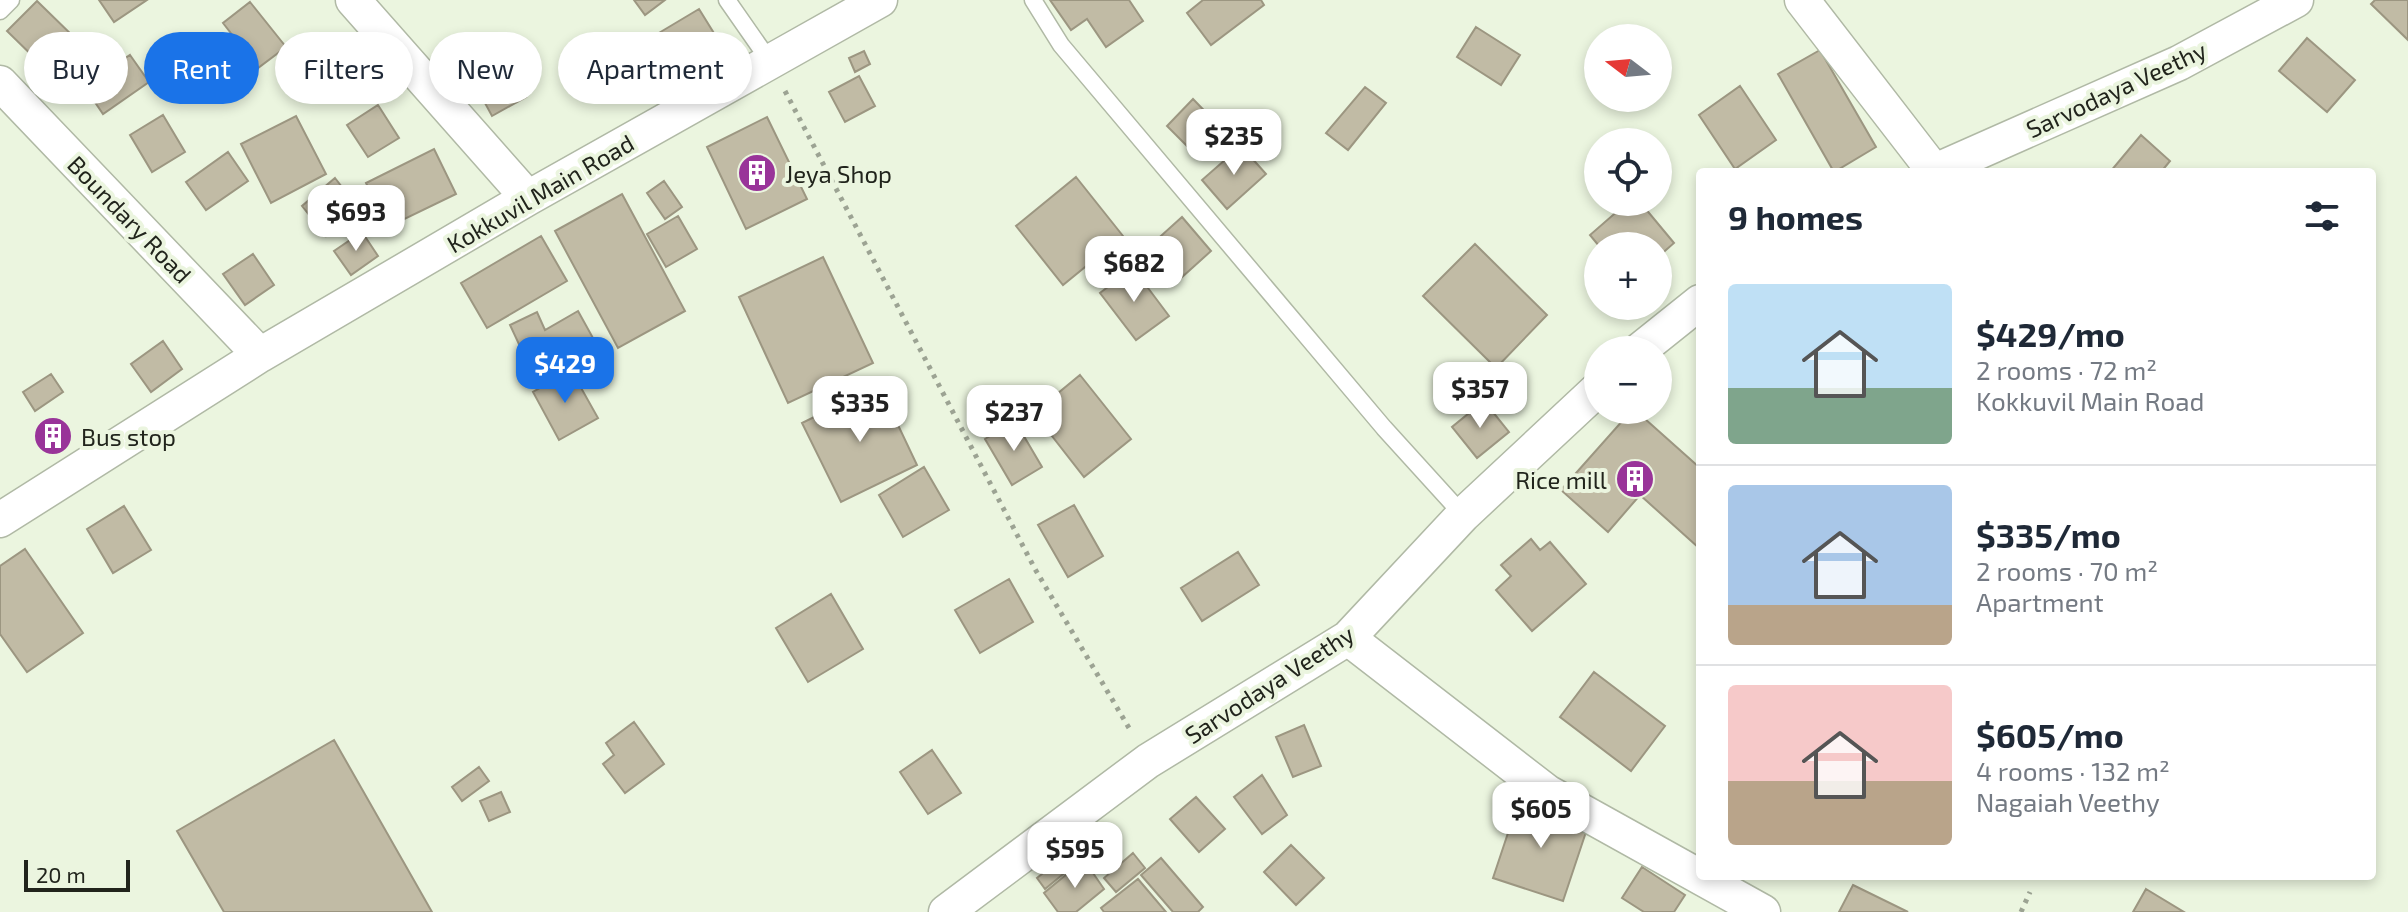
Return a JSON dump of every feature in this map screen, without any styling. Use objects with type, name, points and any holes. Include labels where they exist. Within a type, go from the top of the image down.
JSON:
[{"type":"street","points":[[353,0],[528,198]]},
{"type":"street","name":"Kokkuvil Main Road","points":[[0,520],[260,355],[528,198],[880,0]]},
{"type":"street","points":[[1802,0],[1931,168]]},
{"type":"street","name":"Sarvodaya Veethy","points":[[1943,168],[2179,63],[2296,0]]},
{"type":"street","name":"Boundary Road","points":[[0,83],[260,355]]},
{"type":"street","points":[[1658,336],[1696,305]]},
{"type":"street","name":"Sarvodaya Veethy","points":[[946,912],[1148,761],[1348,638],[1463,515],[1584,402]]},
{"type":"street","points":[[1348,638],[1547,792],[1696,875]]},
{"type":"street","points":[[1705,880],[1763,912]]},
{"type":"lane","points":[[0,11],[11,0]]},
{"type":"lane","points":[[727,0],[771,63]]},
{"type":"lane","points":[[1033,0],[1071,57],[1384,428],[1463,515]]},
{"type":"path","points":[[771,63],[1035,569],[1148,761]]},
{"type":"path","points":[[2021,912],[2030,892]]},
{"type":"building","points":[[99,0],[147,0],[114,22]]},
{"type":"building","points":[[634,0],[665,0],[645,15]]},
{"type":"building","points":[[1050,0],[1129,0],[1143,21],[1106,47],[1087,19],[1071,30]]},
{"type":"building","points":[[1203,0],[1261,0],[1264,5],[1211,45],[1187,13]]},
{"type":"building","points":[[2375,0],[2408,0],[2408,40],[2371,4]]},
{"type":"building","points":[[37,1],[69,32],[24,32],[24,48],[7,31]]},
{"type":"building","points":[[250,2],[275,33],[275,55],[259,67],[259,32],[230,32],[223,23]]},
{"type":"building","points":[[699,9],[713,32],[660,32]]},
{"type":"building","points":[[1476,27],[1520,55],[1501,85],[1457,57]]},
{"type":"building","points":[[2307,38],[2355,80],[2327,112],[2279,71]]},
{"type":"building","points":[[1820,50],[1876,147],[1841,168],[1832,168],[1778,74]]},
{"type":"building","points":[[864,51],[870,64],[855,72],[849,58]]},
{"type":"building","points":[[128,56],[144,75],[144,85],[128,97]]},
{"type":"building","points":[[859,76],[875,106],[845,122],[829,92]]},
{"type":"building","points":[[1740,86],[1776,140],[1734,168],[1699,115]]},
{"type":"building","points":[[1365,87],[1386,103],[1348,150],[1326,133]]},
{"type":"building","points":[[1193,99],[1225,132],[1199,158],[1167,126]]},
{"type":"building","points":[[96,104],[117,104],[103,114]]},
{"type":"building","points":[[485,104],[513,104],[492,116]]},
{"type":"building","points":[[378,105],[399,138],[368,157],[347,125]]},
{"type":"building","points":[[163,115],[185,152],[152,172],[130,135]]},
{"type":"building","points":[[296,116],[326,174],[271,203],[241,144]]},
{"type":"building","name":"Jeya Shop","points":[[767,117],[807,199],[746,229],[707,147]]},
{"type":"building","points":[[2141,135],[2170,161],[2164,168],[2113,168]]},
{"type":"building","points":[[1241,146],[1266,174],[1227,209],[1202,180]]},
{"type":"building","points":[[434,149],[456,194],[388,227],[366,183]]},
{"type":"building","points":[[228,152],[248,181],[206,210],[186,182]]},
{"type":"building","points":[[1076,177],[1123,236],[1063,285],[1016,226]]},
{"type":"building","points":[[335,178],[359,209],[326,236],[302,206]]},
{"type":"building","points":[[664,181],[682,207],[665,219],[647,193]]},
{"type":"building","points":[[622,194],[685,311],[618,348],[555,231]]},
{"type":"building","points":[[678,216],[697,249],[666,267],[647,234]]},
{"type":"building","points":[[1612,216],[1652,216],[1665,232],[1593,232]]},
{"type":"building","points":[[1182,217],[1211,251],[1181,278],[1152,244]]},
{"type":"building","points":[[362,232],[378,256],[351,275],[334,251]]},
{"type":"building","points":[[541,236],[567,281],[487,328],[461,283]]},
{"type":"building","points":[[1475,244],[1547,315],[1496,368],[1423,296]]},
{"type":"building","points":[[253,254],[274,285],[245,305],[223,274]]},
{"type":"building","points":[[823,257],[873,363],[788,403],[739,297]]},
{"type":"building","points":[[1133,268],[1169,316],[1136,340],[1100,293]]},
{"type":"building","points":[[578,311],[593,338],[558,357],[550,343],[524,355],[510,325],[537,312],[545,330]]},
{"type":"building","points":[[163,341],[182,369],[151,392],[131,364]]},
{"type":"building","points":[[571,370],[598,418],[559,440],[533,392]]},
{"type":"building","points":[[51,374],[63,392],[35,411],[23,392]]},
{"type":"building","points":[[1080,375],[1131,439],[1084,477],[1034,413]]},
{"type":"building","points":[[879,385],[917,465],[841,502],[802,423]]},
{"type":"building","points":[[1484,401],[1509,432],[1477,458],[1452,427]]},
{"type":"building","points":[[1015,421],[1042,467],[1012,485],[985,439]]},
{"type":"building","name":"Bus stop","points":[[60,424],[67,435],[46,449],[38,438]]},
{"type":"building","name":"Rice mill","points":[[1620,424],[1651,424],[1696,464],[1696,545],[1640,495],[1608,532],[1561,490]]},
{"type":"building","points":[[924,467],[949,510],[903,537],[879,495]]},
{"type":"building","points":[[1074,505],[1103,556],[1068,577],[1038,525]]},
{"type":"building","points":[[124,506],[151,550],[113,573],[87,529]]},
{"type":"building","points":[[1531,539],[1540,550],[1550,542],[1586,584],[1532,631],[1496,590],[1511,576],[1501,565]]},
{"type":"building","points":[[25,549],[83,633],[27,672],[0,634],[0,566]]},
{"type":"building","points":[[1238,552],[1259,585],[1202,621],[1181,588]]},
{"type":"building","points":[[1009,579],[1033,622],[980,653],[955,610]]},
{"type":"building","points":[[831,594],[863,649],[808,682],[776,628]]},
{"type":"building","points":[[1594,672],[1665,726],[1631,771],[1560,717]]},
{"type":"building","points":[[634,722],[664,764],[625,793],[603,764],[614,755],[606,743]]},
{"type":"building","points":[[1304,725],[1321,766],[1293,777],[1276,737]]},
{"type":"building","points":[[334,740],[432,912],[224,912],[177,831]]},
{"type":"building","points":[[932,750],[961,793],[928,814],[900,772]]},
{"type":"building","points":[[479,767],[489,781],[462,801],[452,787]]},
{"type":"building","points":[[1262,775],[1287,815],[1262,834],[1234,797]]},
{"type":"building","points":[[501,792],[510,812],[489,821],[480,801]]},
{"type":"building","points":[[1196,797],[1225,829],[1199,852],[1170,819]]},
{"type":"building","points":[[1519,800],[1589,823],[1563,901],[1493,878]]},
{"type":"building","points":[[1291,845],[1324,878],[1296,905],[1264,872]]},
{"type":"building","points":[[1071,851],[1079,861],[1045,889],[1037,878]]},
{"type":"building","points":[[1133,853],[1145,868],[1116,892],[1104,878]]},
{"type":"building","points":[[1161,858],[1203,907],[1198,912],[1173,912],[1141,875]]},
{"type":"building","points":[[1084,860],[1104,889],[1076,912],[1058,912],[1044,893]]},
{"type":"building","points":[[1642,867],[1685,895],[1674,912],[1644,912],[1622,898]]},
{"type":"building","points":[[1138,879],[1166,912],[1104,912],[1101,908]]},
{"type":"building","points":[[1853,885],[1908,912],[1839,912]]},
{"type":"building","points":[[2146,889],[2184,912],[2133,912]]},
{"type":"place","name":"Jeya Shop","points":[[757,173]]},
{"type":"place","name":"Bus stop","points":[[53,436]]},
{"type":"place","name":"Rice mill","points":[[1635,479]]}]
